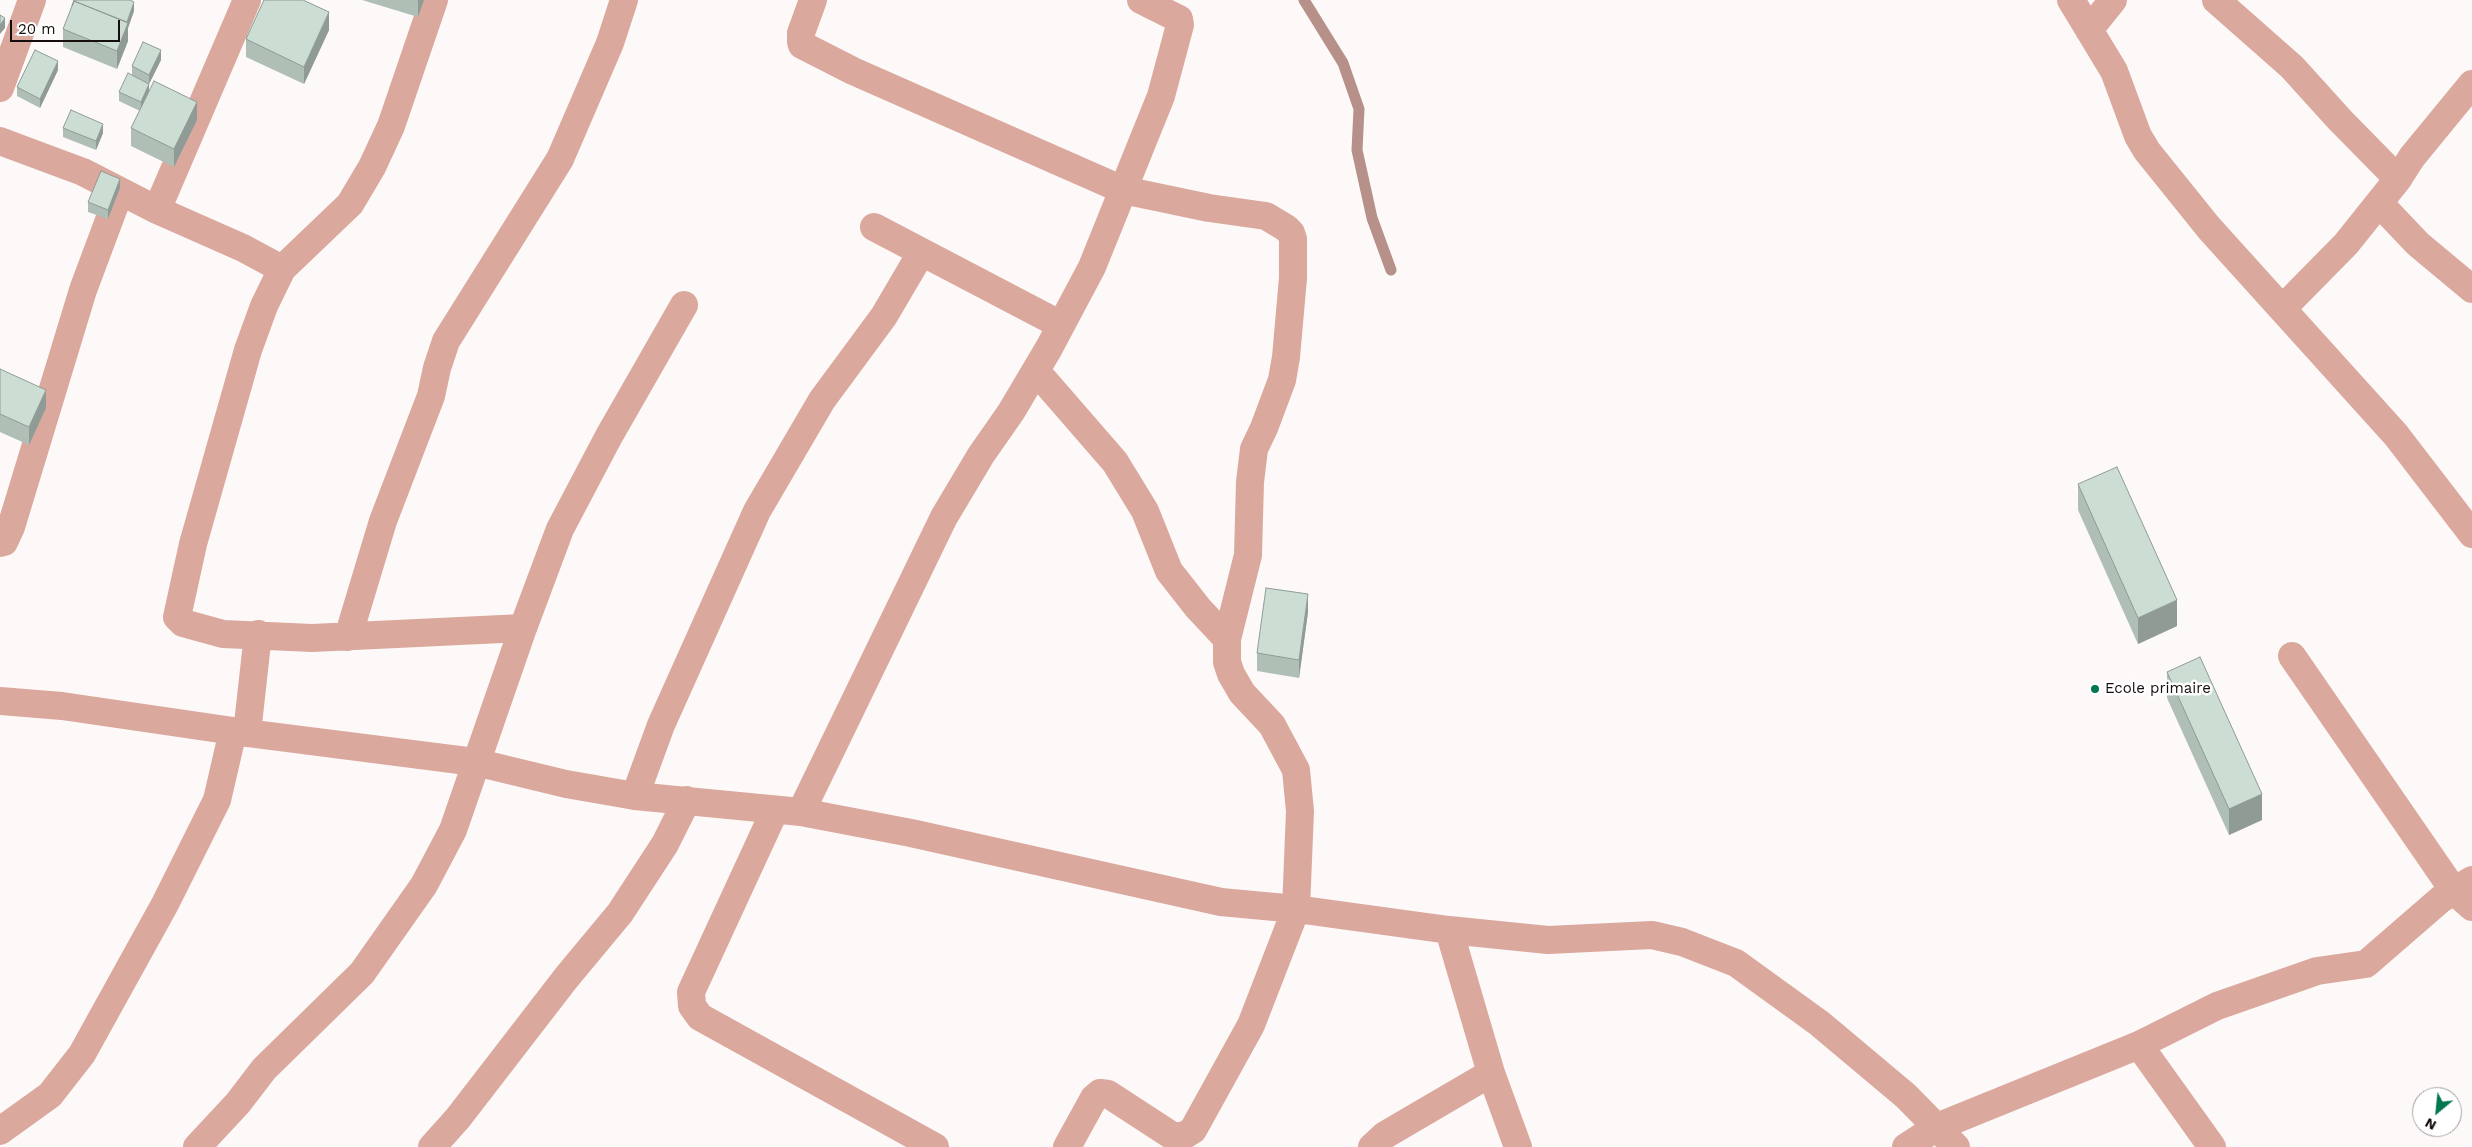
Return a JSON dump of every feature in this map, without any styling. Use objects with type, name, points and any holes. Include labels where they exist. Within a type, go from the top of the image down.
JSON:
[{"type":"street","points":[[0,88],[32,0]]},
{"type":"street","points":[[157,210],[247,0]]},
{"type":"street","points":[[434,0],[391,126],[372,167],[350,204],[282,269],[264,306],[248,350],[193,544],[177,617],[192,627],[223,634],[258,634],[312,638],[523,628]]},
{"type":"street","points":[[348,637],[383,521],[431,396],[437,368],[446,341],[560,159],[610,43],[624,0]]},
{"type":"street","points":[[813,0],[799,38],[802,45],[853,70],[1123,190],[1208,208],[1266,216],[1286,228],[1293,239],[1293,278],[1286,356],[1275,398],[1254,449],[1250,482],[1248,555],[1227,639],[1227,662],[1231,674],[1242,692],[1272,725],[1296,770],[1300,811],[1296,909],[1251,1025],[1193,1130],[1186,1136],[1174,1137],[1108,1094],[1100,1093],[1094,1098],[1067,1147]]},
{"type":"street","points":[[935,1147],[700,1017],[692,1006],[691,992],[944,518],[981,455],[1011,412],[1036,371],[1092,266],[1161,96],[1180,25],[1179,18],[1141,0]]},
{"type":"street","points":[[2071,0],[2114,71],[2142,144],[2209,228],[2396,435],[2472,534]]},
{"type":"street","points":[[2089,30],[2113,0]]},
{"type":"street","points":[[2216,0],[2292,66],[2340,120],[2398,179]]},
{"type":"street","points":[[2282,309],[2346,244],[2398,179],[2412,157],[2472,84]]},
{"type":"street","points":[[0,141],[83,172],[157,210],[243,248],[282,269]]},
{"type":"street","points":[[0,543],[4,542],[12,527],[83,290],[120,191]]},
{"type":"street","points":[[2379,204],[2418,244],[2472,289]]},
{"type":"street","points":[[874,227],[1061,326]]},
{"type":"street","points":[[635,796],[662,725],[757,511],[822,400],[884,316],[921,253]]},
{"type":"street","points":[[197,1147],[238,1103],[264,1069],[362,973],[424,884],[453,830],[475,762],[560,529],[609,436],[684,305]]},
{"type":"street","points":[[1036,371],[1115,462],[1145,511],[1169,570],[1198,608],[1227,639]]},
{"type":"street","points":[[0,1132],[50,1095],[82,1054],[165,904],[217,800],[240,732],[258,634]]},
{"type":"street","points":[[1906,1147],[1937,1127],[2139,1045],[2217,1006],[2316,972],[2366,964],[2466,892],[2292,656]]},
{"type":"street","points":[[0,702],[62,706],[240,732],[475,762],[566,784],[635,796],[788,811],[920,834],[1221,902],[1296,909],[1449,930],[1548,940],[1652,935],[1682,942],[1736,963],[1819,1023],[1906,1096],[1956,1147]]},
{"type":"street","points":[[432,1147],[458,1118],[566,978],[620,913],[665,844],[687,800]]},
{"type":"street","points":[[1449,930],[1491,1073],[1518,1147]]},
{"type":"street","points":[[2139,1045],[2212,1147]]},
{"type":"street","points":[[1372,1147],[1385,1135],[1491,1073]]},
{"type":"building","points":[[74,0],[130,0],[134,2],[127,22],[74,1],[72,6]]},
{"type":"building","points":[[264,0],[303,0],[329,12],[304,67],[246,39]]},
{"type":"building","points":[[74,1],[128,23],[117,51],[63,29]]},
{"type":"building","points":[[0,15],[5,18],[0,25]]},
{"type":"building","points":[[143,42],[161,50],[149,75],[132,66]]},
{"type":"building","points":[[35,50],[58,61],[40,99],[17,87]]},
{"type":"building","points":[[128,73],[149,84],[141,102],[119,92]]},
{"type":"building","points":[[154,81],[197,102],[174,149],[131,128]]},
{"type":"building","points":[[71,110],[103,124],[96,141],[63,128]]},
{"type":"building","points":[[101,171],[120,179],[108,210],[88,202]]},
{"type":"building","points":[[0,369],[46,390],[29,427],[0,414]]},
{"type":"building","points":[[2117,467],[2177,600],[2138,618],[2078,484]]},
{"type":"building","points":[[1266,588],[1308,594],[1299,660],[1257,653]]},
{"type":"building","points":[[2200,657],[2262,794],[2229,809],[2167,672]]},
{"type":"waterway","points":[[1304,0],[1343,63],[1359,109],[1357,150],[1372,218],[1391,270]]},
{"type":"place","name":"Ecole primaire","points":[[2095,689]]}]
